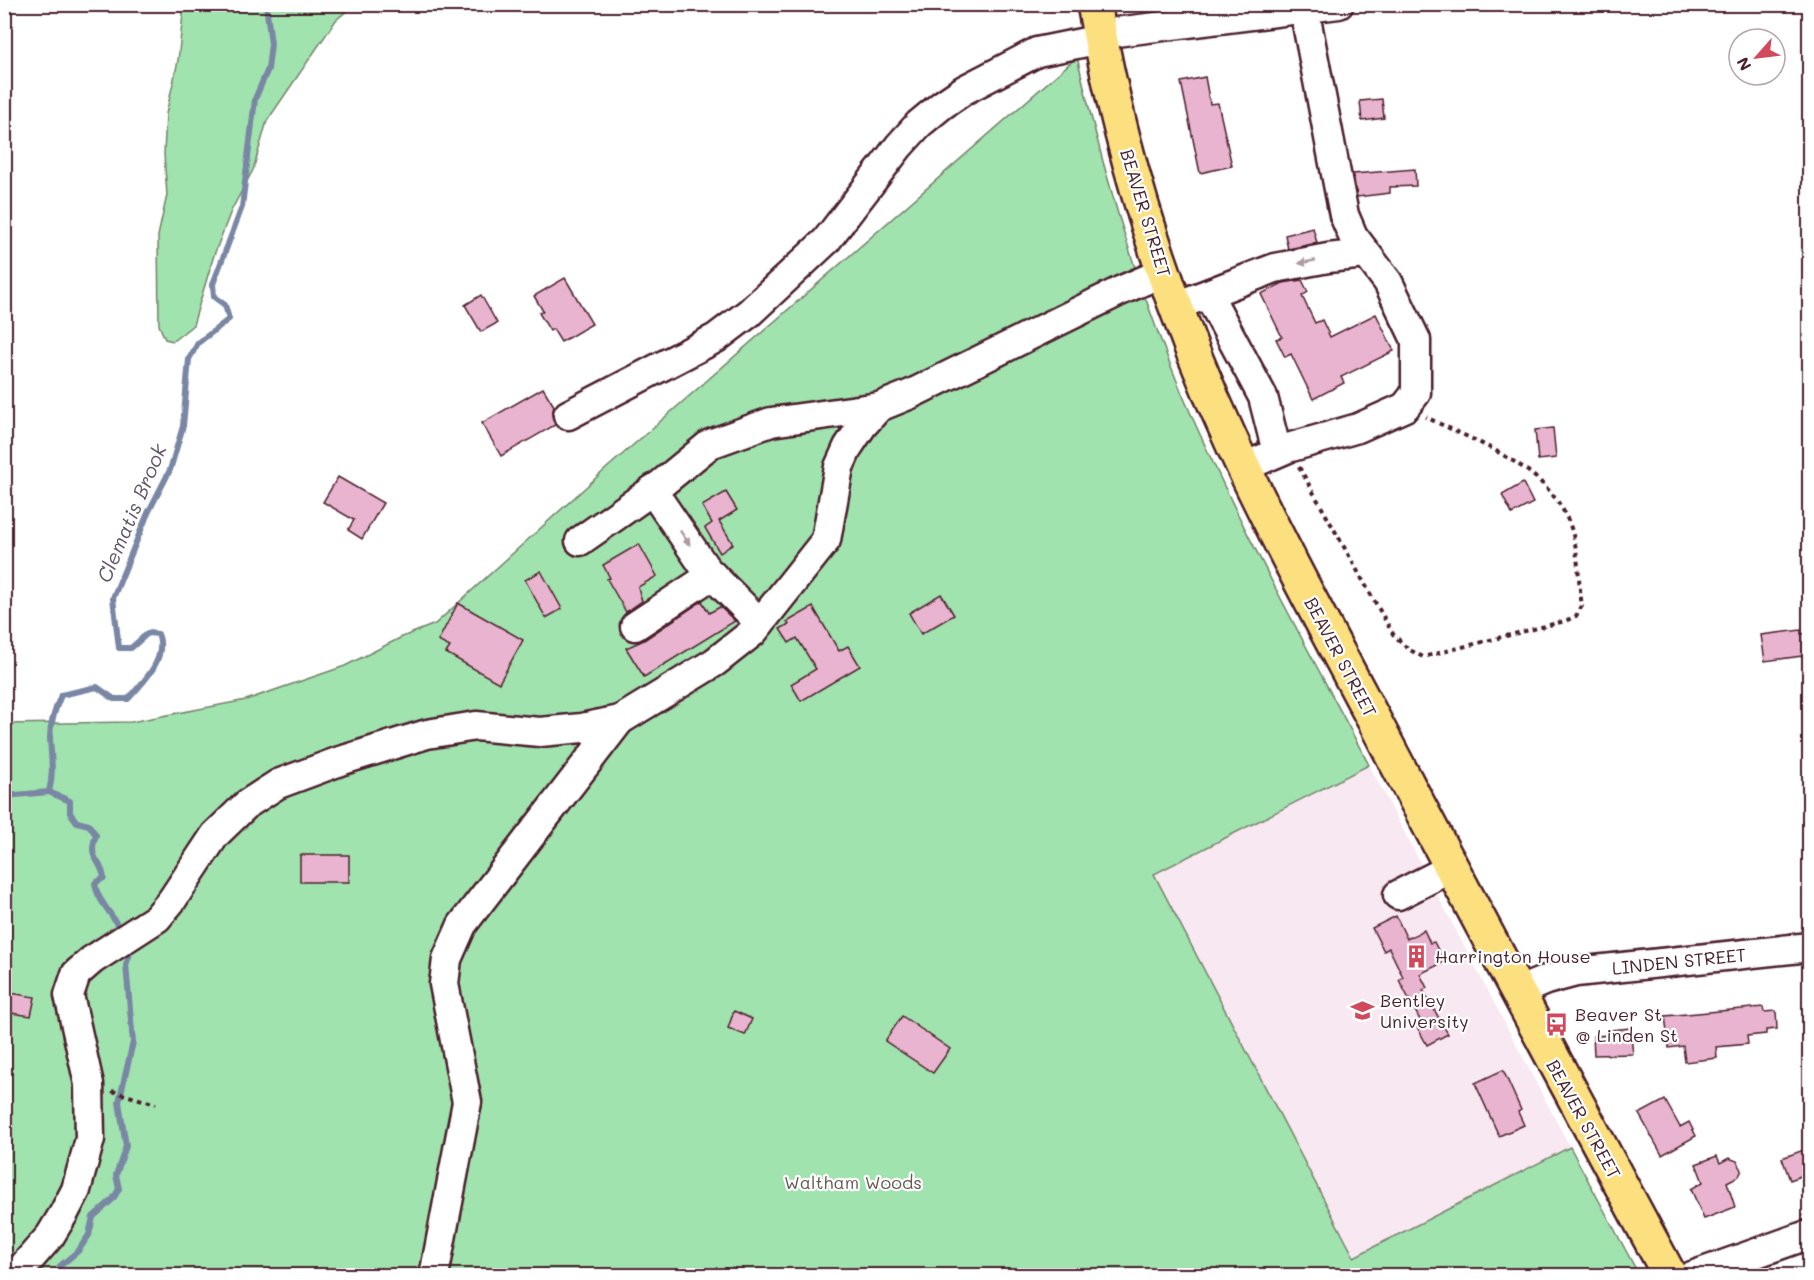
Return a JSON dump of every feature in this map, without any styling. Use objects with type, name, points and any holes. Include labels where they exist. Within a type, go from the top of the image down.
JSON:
[{"type":"main road","name":"BEAVER STREET","points":[[1098,26],[1128,155],[1164,272],[1218,413],[1516,992],[1670,1275]]},
{"type":"street","points":[[568,415],[716,338],[749,313],[826,241],[919,123],[964,90],[1037,51],[1098,26],[1339,4]]},
{"type":"street","points":[[1244,467],[1282,450],[1344,433],[1406,407],[1416,393],[1416,340],[1388,282],[1353,236],[1344,215],[1304,8]]},
{"type":"street","points":[[1176,306],[1209,296],[1275,268],[1365,254]]},
{"type":"street","points":[[580,541],[652,490],[710,444],[740,432],[809,415],[879,407],[1164,272]]},
{"type":"street","points":[[1209,296],[1263,397],[1282,450]]},
{"type":"street","points":[[15,1275],[50,1236],[76,1190],[90,1138],[89,1084],[69,996],[76,974],[92,960],[157,918],[172,900],[215,835],[247,804],[278,784],[340,761],[427,734],[476,726],[540,732],[582,728],[620,720],[715,662],[753,632],[826,540],[843,457],[862,426],[879,407]]},
{"type":"street","points":[[652,490],[712,575],[760,623]]},
{"type":"street","points":[[635,626],[712,575]]},
{"type":"street","points":[[434,1275],[467,1102],[444,984],[447,959],[462,925],[620,720]]},
{"type":"street","points":[[1398,895],[1451,868]]},
{"type":"street","name":"LINDEN STREET","points":[[1516,992],[1546,980],[1576,972],[1809,947]]},
{"type":"street","points":[[1692,1275],[1809,1234]]},
{"type":"path","points":[[1282,450],[1393,634],[1408,649],[1423,657],[1565,621],[1576,616],[1582,606],[1571,529],[1560,506],[1547,487],[1531,473],[1506,457],[1406,407]]},
{"type":"path","points":[[111,1091],[156,1104]]},
{"type":"shaded area","name":"Bentley University","points":[[1369,765],[1570,1147],[1354,1258],[1154,874]]},
{"type":"green space","points":[[184,5],[354,5],[336,20],[267,121],[253,170],[231,211],[214,255],[193,325],[173,341],[165,339],[159,325],[158,236],[167,195],[164,154],[166,114],[178,61]]},
{"type":"green space","name":"Waltham Woods","points":[[1077,57],[1122,229],[1166,355],[1226,490],[1369,765],[1154,874],[1354,1257],[1570,1147],[1639,1275],[5,1275],[4,724],[131,722],[246,700],[345,666],[402,637],[435,624],[608,467]]},
{"type":"building","points":[[1205,77],[1210,104],[1218,103],[1232,166],[1200,173],[1181,82]]},
{"type":"building","points":[[1382,99],[1384,118],[1362,121],[1360,101]]},
{"type":"building","points":[[1415,169],[1416,186],[1390,187],[1390,193],[1357,197],[1353,174]]},
{"type":"building","points":[[1313,228],[1317,243],[1288,249],[1285,235]]},
{"type":"building","points":[[565,278],[592,324],[561,342],[553,329],[550,331],[539,313],[543,311],[534,296]]},
{"type":"building","points":[[1302,280],[1308,292],[1302,296],[1315,323],[1322,320],[1330,337],[1376,314],[1394,351],[1341,377],[1344,383],[1313,399],[1291,354],[1285,357],[1276,339],[1282,337],[1261,294],[1283,283]]},
{"type":"building","points":[[481,295],[497,323],[481,332],[465,305]]},
{"type":"building","points":[[543,388],[554,406],[552,415],[555,425],[501,456],[482,423]]},
{"type":"building","points":[[1553,428],[1556,458],[1538,460],[1535,430]]},
{"type":"building","points":[[338,477],[383,503],[362,539],[348,530],[354,520],[323,502]]},
{"type":"building","points":[[1523,483],[1533,503],[1512,514],[1502,495]]},
{"type":"building","points":[[726,492],[737,510],[719,521],[733,544],[720,553],[705,528],[712,523],[702,506]]},
{"type":"building","points":[[639,544],[657,576],[638,587],[642,601],[626,612],[607,579],[610,578],[603,565]]},
{"type":"building","points":[[541,571],[562,609],[546,618],[525,580]]},
{"type":"building","points":[[941,594],[954,615],[921,634],[909,613]]},
{"type":"building","points":[[702,601],[709,613],[720,607],[735,621],[644,677],[626,648],[644,640]]},
{"type":"building","points":[[458,603],[523,640],[499,683],[446,653],[450,647],[438,641]]},
{"type":"building","points":[[813,607],[839,651],[848,646],[860,666],[801,701],[791,684],[816,669],[797,638],[789,643],[780,629],[789,624],[787,622]]},
{"type":"building","points":[[1801,630],[1801,634],[1809,633],[1809,655],[1765,661],[1761,635]]},
{"type":"building","points":[[300,855],[349,855],[349,882],[300,882]]},
{"type":"building","name":"Harrington House","points":[[1396,916],[1407,939],[1424,930],[1430,943],[1434,942],[1444,962],[1420,974],[1427,988],[1423,990],[1448,1034],[1427,1045],[1416,1025],[1421,1022],[1399,980],[1403,977],[1389,948],[1384,951],[1372,928]]},
{"type":"building","points":[[4,992],[35,997],[31,1016],[4,1012]]},
{"type":"building","points":[[1763,1007],[1764,1012],[1776,1011],[1777,1029],[1766,1030],[1766,1034],[1747,1036],[1748,1044],[1716,1047],[1717,1058],[1685,1062],[1683,1046],[1669,1048],[1665,1016]]},
{"type":"building","points":[[734,1011],[752,1019],[745,1035],[728,1028]]},
{"type":"building","points":[[902,1016],[950,1049],[933,1073],[885,1041]]},
{"type":"building","points":[[1630,1028],[1633,1054],[1594,1055],[1593,1036],[1611,1035],[1611,1030]]},
{"type":"building","points":[[1503,1070],[1521,1110],[1518,1112],[1524,1125],[1499,1136],[1475,1083]]},
{"type":"building","points":[[1665,1100],[1680,1127],[1689,1122],[1696,1136],[1662,1155],[1639,1114]]},
{"type":"building","points":[[1809,1148],[1809,1173],[1790,1180],[1782,1158]]},
{"type":"building","points":[[1717,1156],[1720,1163],[1729,1158],[1737,1161],[1742,1170],[1739,1176],[1727,1182],[1735,1207],[1704,1219],[1691,1189],[1703,1182],[1696,1164]]},
{"type":"waterway","name":"Clematis Brook","points":[[121,933],[96,890],[95,883],[104,878],[93,849],[96,835],[89,825],[77,822],[70,813],[70,801],[49,792],[52,772],[51,727],[61,695],[97,687],[114,699],[128,699],[152,670],[160,652],[158,634],[148,633],[131,648],[119,648],[113,598],[148,513],[170,470],[183,426],[189,359],[198,343],[229,319],[225,305],[214,297],[213,284],[242,207],[255,99],[268,69],[271,44],[266,4]]},
{"type":"waterway","points":[[4,796],[49,792]]},
{"type":"waterway","name":"Clematis Brook","points":[[56,1276],[60,1266],[78,1251],[89,1235],[93,1217],[113,1199],[119,1189],[116,1175],[126,1146],[119,1102],[133,1042],[126,965],[131,950],[129,947]]},
{"type":"place","name":"Harrington House","points":[[1417,956]]},
{"type":"place","name":"Bentley University","points":[[1362,1010]]},
{"type":"place","name":"Beaver St @ Linden St","points":[[1557,1024]]}]
